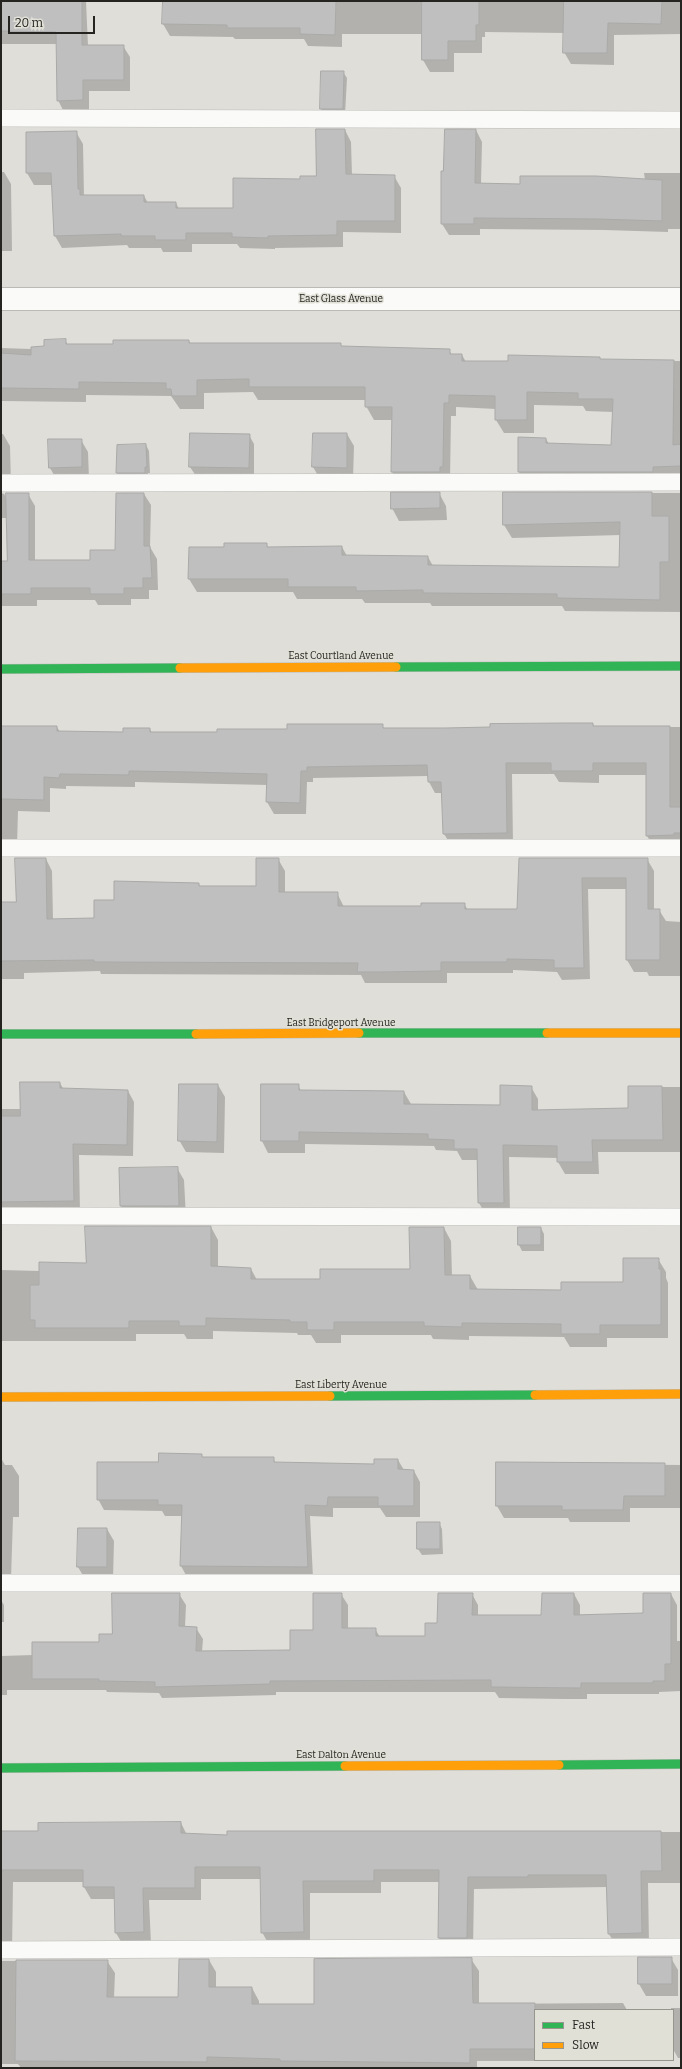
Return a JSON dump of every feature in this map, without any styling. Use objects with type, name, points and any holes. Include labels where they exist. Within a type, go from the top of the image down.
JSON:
[{"type":"street","name":"East Glass Avenue","points":[[1,299],[681,299]]},
{"type":"street","name":"East Courtland Avenue","points":[[1,669],[681,666]]},
{"type":"street","name":"East Bridgeport Avenue","points":[[1,1034],[681,1033]]},
{"type":"street","name":"East Liberty Avenue","points":[[1,1397],[681,1394]]},
{"type":"street","name":"East Dalton Avenue","points":[[1,1768],[681,1764]]},
{"type":"lane","points":[[1,118],[681,120]]},
{"type":"lane","points":[[1,483],[681,482]]},
{"type":"lane","points":[[1,848],[681,848]]},
{"type":"lane","points":[[1,1216],[681,1216]]},
{"type":"lane","points":[[1,1583],[681,1583]]},
{"type":"lane","points":[[1,1950],[681,1947]]},
{"type":"building","points":[[1,1],[82,1],[82,45],[124,45],[124,80],[83,80],[83,100],[57,101],[56,32],[1,31]]},
{"type":"building","points":[[163,1],[336,1],[335,35],[300,34],[300,28],[227,28],[227,25],[162,24]]},
{"type":"building","points":[[422,1],[479,1],[479,25],[476,25],[476,41],[448,41],[448,60],[422,60]]},
{"type":"building","points":[[564,1],[662,1],[661,24],[608,23],[607,53],[563,53]]},
{"type":"building","points":[[321,71],[344,71],[343,109],[320,109]]},
{"type":"building","points":[[316,129],[345,129],[346,174],[395,175],[395,221],[337,221],[337,235],[268,236],[268,238],[232,237],[232,233],[186,233],[186,240],[155,240],[155,236],[121,236],[121,234],[54,236],[51,173],[26,173],[26,132],[77,131],[78,189],[80,189],[80,195],[144,195],[144,202],[176,202],[176,208],[233,208],[233,178],[300,179],[300,176],[316,176]]},
{"type":"building","points":[[445,129],[476,129],[475,183],[520,184],[520,176],[596,176],[662,180],[662,221],[474,218],[474,224],[441,224],[441,171],[443,171]]},
{"type":"building","points":[[66,339],[66,344],[113,344],[113,340],[189,340],[189,343],[341,343],[341,346],[450,349],[450,354],[462,354],[462,361],[508,361],[508,355],[600,357],[600,359],[674,360],[673,445],[681,444],[681,466],[653,467],[653,472],[518,472],[518,437],[546,438],[546,443],[611,445],[613,399],[578,399],[578,393],[527,392],[527,420],[495,420],[495,396],[449,395],[449,403],[444,403],[443,467],[440,467],[440,472],[391,472],[392,407],[365,407],[365,387],[249,387],[249,379],[197,380],[197,396],[172,396],[171,389],[166,389],[166,383],[79,382],[79,389],[1,388],[1,353],[31,355],[31,347],[44,346],[44,340]]},
{"type":"building","points":[[190,433],[250,434],[249,468],[189,467]]},
{"type":"building","points":[[313,433],[347,433],[347,468],[312,467]]},
{"type":"building","points":[[48,439],[82,439],[82,467],[49,468]]},
{"type":"building","points":[[146,444],[147,467],[145,467],[145,473],[116,473],[117,445]]},
{"type":"building","points":[[391,492],[440,492],[440,508],[391,509]]},
{"type":"building","points":[[503,492],[652,492],[652,516],[669,516],[669,562],[660,562],[660,600],[557,598],[557,594],[423,593],[423,590],[356,591],[356,587],[288,587],[288,579],[188,579],[189,547],[224,547],[224,543],[267,543],[267,547],[342,546],[342,555],[428,556],[428,565],[619,567],[620,522],[503,525]]},
{"type":"building","points":[[6,493],[29,493],[29,560],[90,560],[90,550],[115,550],[116,493],[144,493],[144,546],[150,546],[152,578],[143,578],[143,588],[124,588],[124,594],[90,594],[90,588],[31,588],[31,594],[1,594],[1,561],[7,561]]},
{"type":"building","points":[[593,723],[593,726],[670,726],[670,807],[681,807],[681,833],[674,833],[674,835],[646,836],[646,763],[593,763],[593,771],[551,771],[551,763],[506,763],[507,833],[443,834],[441,782],[428,782],[427,765],[307,767],[307,771],[301,771],[300,803],[266,802],[267,774],[129,771],[129,775],[60,774],[59,778],[44,777],[44,800],[1,799],[1,726],[57,726],[57,731],[123,732],[123,728],[150,728],[150,732],[217,732],[217,729],[287,729],[287,724],[383,724],[383,728],[445,728],[490,727],[490,724]]},
{"type":"building","points":[[15,858],[46,858],[47,919],[94,918],[94,900],[114,900],[114,881],[199,883],[199,886],[256,886],[256,858],[279,858],[279,892],[338,892],[338,906],[421,906],[421,903],[465,903],[465,909],[517,909],[519,858],[648,858],[648,909],[660,909],[660,960],[626,960],[626,878],[582,878],[584,968],[554,968],[554,960],[507,959],[507,962],[441,962],[441,971],[381,972],[357,972],[358,963],[94,962],[94,960],[1,961],[1,902],[16,902]]},
{"type":"building","points":[[20,1082],[60,1082],[60,1088],[128,1090],[127,1145],[73,1144],[74,1201],[1,1202],[1,1116],[20,1116]]},
{"type":"building","points":[[179,1084],[218,1084],[217,1142],[178,1141]]},
{"type":"building","points":[[261,1084],[299,1084],[299,1090],[404,1091],[404,1104],[500,1105],[500,1085],[532,1086],[532,1110],[628,1108],[628,1086],[662,1086],[663,1140],[592,1140],[593,1162],[557,1162],[557,1146],[503,1145],[504,1203],[478,1203],[477,1149],[454,1149],[454,1140],[428,1139],[428,1134],[299,1132],[299,1141],[261,1141]]},
{"type":"building","points":[[178,1167],[179,1206],[120,1206],[119,1168]]},
{"type":"building","points":[[85,1226],[211,1226],[211,1266],[251,1268],[251,1279],[320,1279],[320,1269],[410,1269],[409,1227],[444,1227],[445,1275],[470,1275],[470,1289],[561,1290],[561,1282],[623,1282],[623,1258],[659,1258],[659,1269],[661,1269],[661,1325],[600,1325],[600,1334],[561,1334],[561,1324],[462,1323],[462,1327],[424,1326],[424,1322],[334,1322],[334,1330],[307,1330],[307,1322],[290,1322],[290,1320],[206,1318],[206,1326],[179,1326],[179,1321],[129,1321],[129,1328],[35,1328],[35,1320],[30,1320],[30,1285],[39,1285],[39,1262],[86,1263]]},
{"type":"building","points":[[518,1227],[541,1227],[541,1245],[518,1245]]},
{"type":"building","points":[[159,1453],[202,1454],[202,1457],[274,1457],[274,1462],[374,1464],[374,1459],[398,1459],[398,1469],[414,1470],[414,1506],[378,1506],[378,1497],[328,1497],[327,1506],[305,1505],[308,1567],[180,1566],[182,1505],[158,1505],[158,1500],[97,1500],[97,1462],[158,1462]]},
{"type":"building","points":[[496,1462],[665,1463],[665,1496],[624,1496],[623,1510],[562,1510],[562,1506],[496,1506]]},
{"type":"building","points":[[417,1522],[440,1522],[440,1549],[417,1549]]},
{"type":"building","points":[[78,1528],[107,1528],[107,1567],[77,1567]]},
{"type":"building","points":[[112,1593],[180,1593],[179,1626],[197,1627],[196,1651],[290,1650],[290,1630],[313,1630],[313,1593],[342,1593],[342,1628],[376,1628],[376,1636],[425,1636],[425,1623],[437,1623],[438,1593],[473,1593],[472,1615],[541,1615],[542,1593],[574,1593],[574,1615],[643,1613],[643,1593],[671,1593],[671,1664],[665,1664],[665,1681],[653,1681],[653,1683],[581,1683],[581,1688],[491,1687],[491,1680],[270,1681],[270,1684],[155,1687],[155,1682],[99,1681],[99,1679],[32,1679],[32,1642],[99,1642],[99,1634],[112,1634]]},
{"type":"building","points":[[181,1822],[181,1833],[227,1835],[227,1831],[661,1831],[662,1871],[641,1871],[642,1933],[608,1934],[606,1875],[528,1875],[528,1877],[468,1877],[467,1938],[438,1938],[439,1870],[374,1870],[374,1881],[303,1881],[304,1932],[261,1933],[260,1867],[195,1867],[195,1888],[143,1888],[144,1932],[115,1933],[114,1887],[83,1887],[83,1870],[1,1870],[1,1831],[38,1831],[38,1823]]},
{"type":"building","points":[[638,1957],[672,1957],[672,1984],[638,1984]]},
{"type":"building","points":[[472,1958],[473,2003],[535,2003],[534,2049],[470,2049],[470,2063],[280,2061],[280,2059],[207,2057],[207,2062],[15,2061],[16,1960],[108,1960],[107,1997],[178,1997],[179,1959],[209,1959],[209,1987],[252,1987],[252,2004],[314,2004],[314,1959]]},
{"type":"traffic: fast","points":[[396,667],[681,666]]},
{"type":"traffic: fast","points":[[1,669],[180,668]]},
{"type":"traffic: fast","points":[[359,1033],[547,1033]]},
{"type":"traffic: fast","points":[[1,1034],[196,1034]]},
{"type":"traffic: fast","points":[[330,1396],[535,1395]]},
{"type":"traffic: fast","points":[[559,1765],[681,1764]]},
{"type":"traffic: fast","points":[[1,1768],[345,1766]]},
{"type":"traffic: slow","points":[[180,668],[396,667]]},
{"type":"traffic: slow","points":[[196,1034],[359,1033]]},
{"type":"traffic: slow","points":[[547,1033],[681,1033]]},
{"type":"traffic: slow","points":[[535,1395],[681,1394]]},
{"type":"traffic: slow","points":[[1,1397],[330,1396]]},
{"type":"traffic: slow","points":[[345,1766],[559,1765]]}]
